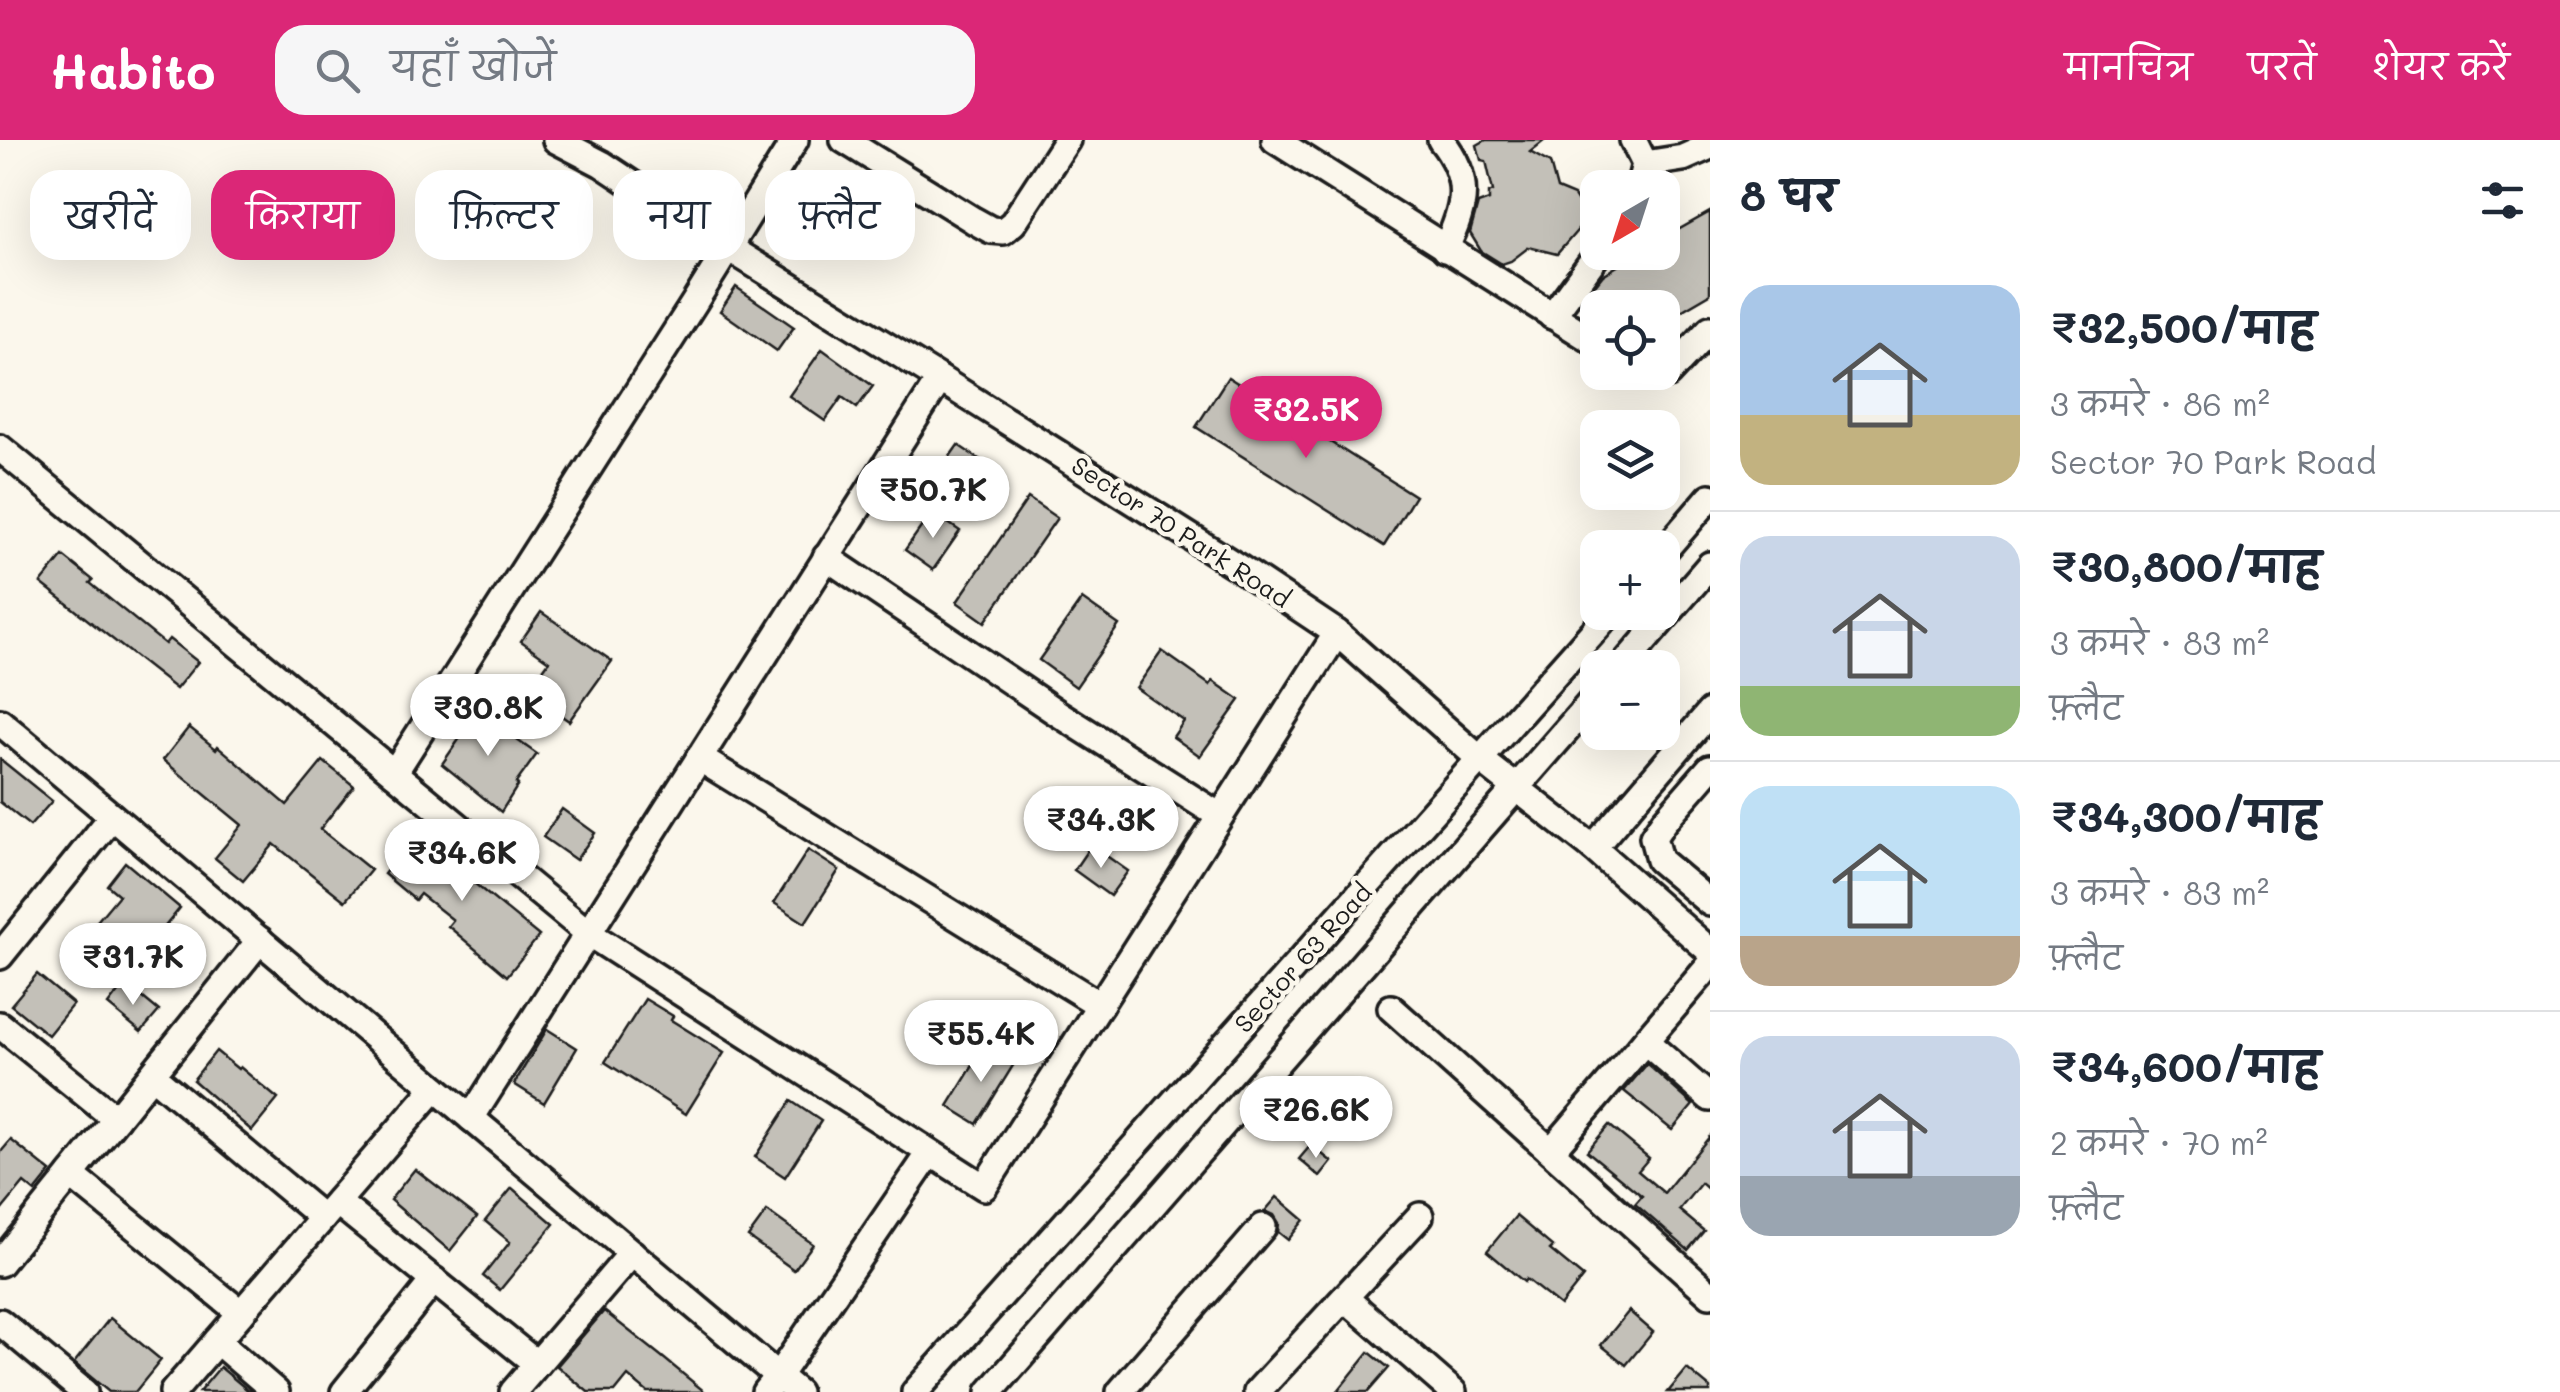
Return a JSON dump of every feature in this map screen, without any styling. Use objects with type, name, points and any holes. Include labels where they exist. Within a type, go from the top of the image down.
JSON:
[{"type":"street","name":"Sector 70 Park Road","points":[[556,140],[613,171]]},
{"type":"street","points":[[745,219],[796,140]]},
{"type":"street","points":[[844,140],[973,220],[991,230],[1003,231],[1013,223],[1067,140]]},
{"type":"street","points":[[1275,140],[1580,333]]},
{"type":"street","points":[[1440,140],[1458,168],[1464,194],[1460,221],[1445,248]]},
{"type":"street","points":[[1632,140],[1640,170]]},
{"type":"street","points":[[1656,170],[1710,146]]},
{"type":"street","name":"Sector 70 Park Road","points":[[745,258],[940,378],[1337,633],[1481,760],[1593,848],[1710,951]]},
{"type":"street","points":[[394,773],[719,260]]},
{"type":"street","points":[[1552,316],[1586,270]]},
{"type":"street","points":[[1680,363],[1707,338]]},
{"type":"street","points":[[471,1118],[940,378]]},
{"type":"street","points":[[0,448],[588,933],[984,1187],[1337,633]]},
{"type":"street","points":[[1680,532],[1710,497]]},
{"type":"street","points":[[826,557],[1056,712],[1220,816]]},
{"type":"street","points":[[1637,650],[1710,565]]},
{"type":"street","name":"Sector 63 Road","points":[[915,1392],[1595,630]]},
{"type":"street","points":[[1593,848],[1710,712]]},
{"type":"street","name":"Sector 63 Road","points":[[990,1392],[1580,714]]},
{"type":"street","points":[[0,722],[632,1253],[780,1387],[930,1152]]},
{"type":"street","points":[[699,758],[1100,1004]]},
{"type":"street","points":[[1710,768],[1653,837],[1659,860],[1710,903]]},
{"type":"street","points":[[0,956],[112,817]]},
{"type":"street","points":[[0,1263],[260,940]]},
{"type":"street","points":[[1551,1151],[1710,965]]},
{"type":"street","points":[[1391,1008],[1710,1294]]},
{"type":"street","points":[[0,1025],[116,1118]]},
{"type":"street","points":[[1645,1041],[1710,1098]]},
{"type":"street","points":[[152,1074],[330,1210],[434,1280],[538,1364]]},
{"type":"street","points":[[173,1392],[435,1088]]},
{"type":"street","points":[[71,1174],[240,1314]]},
{"type":"street","points":[[1257,1392],[1420,1216]]},
{"type":"street","points":[[1120,1392],[1262,1227]]},
{"type":"street","points":[[513,1392],[632,1253]]},
{"type":"street","points":[[344,1392],[434,1280]]},
{"type":"street","points":[[1344,1298],[1453,1392]]},
{"type":"street","points":[[0,1322],[84,1392]]},
{"type":"street","points":[[217,1342],[276,1392]]},
{"type":"building","points":[[1486,140],[1545,140],[1530,152],[1550,163],[1557,189],[1574,196],[1580,205],[1580,227],[1557,254],[1529,247],[1502,264],[1481,251],[1470,233],[1478,204],[1489,200],[1493,191],[1486,161],[1481,160],[1477,145]]},
{"type":"building","points":[[1710,212],[1710,294],[1680,312],[1680,290],[1591,290],[1611,270],[1680,270],[1680,229]]},
{"type":"building","points":[[736,287],[794,327],[777,351],[720,311]]},
{"type":"building","points":[[822,349],[873,386],[857,408],[842,397],[825,421],[789,396]]},
{"type":"building","points":[[1228,377],[1415,496],[1384,546],[1196,427]]},
{"type":"building","points":[[958,445],[985,463],[952,510],[925,492]]},
{"type":"building","points":[[1028,498],[1057,518],[985,622],[957,602]]},
{"type":"building","points":[[932,512],[960,531],[933,570],[905,550]]},
{"type":"building","points":[[63,556],[165,644],[169,639],[198,662],[176,689],[41,583]]},
{"type":"building","points":[[1082,599],[1119,625],[1076,687],[1039,660]]},
{"type":"building","points":[[541,612],[612,661],[569,721],[527,692],[549,661],[521,641]]},
{"type":"building","points":[[1162,651],[1210,685],[1213,681],[1240,700],[1200,756],[1173,737],[1184,721],[1136,688]]},
{"type":"building","points":[[470,707],[537,754],[501,812],[442,764],[460,738],[452,732]]},
{"type":"building","points":[[189,727],[216,749],[218,746],[287,805],[323,761],[354,786],[320,829],[371,870],[345,901],[274,844],[243,881],[215,858],[242,825],[163,760]]},
{"type":"building","points":[[0,759],[52,801],[30,826],[0,802]]},
{"type":"building","points":[[562,809],[595,833],[576,860],[543,837]]},
{"type":"building","points":[[418,832],[449,858],[447,861],[539,936],[507,976],[448,926],[453,920],[420,894],[415,900],[384,874]]},
{"type":"building","points":[[1091,845],[1128,871],[1110,896],[1074,870]]},
{"type":"building","points":[[808,850],[839,870],[805,923],[774,903]]},
{"type":"building","points":[[125,862],[180,908],[140,965],[93,926],[119,895],[107,885]]},
{"type":"building","points":[[37,974],[73,1004],[48,1035],[11,1005]]},
{"type":"building","points":[[125,983],[159,1011],[141,1032],[108,1005]]},
{"type":"building","points":[[645,999],[724,1053],[686,1114],[605,1062]]},
{"type":"building","points":[[547,1029],[577,1048],[544,1103],[514,1084]]},
{"type":"building","points":[[985,1046],[1014,1064],[977,1124],[948,1106]]},
{"type":"building","points":[[216,1051],[278,1099],[252,1131],[193,1080]]},
{"type":"building","points":[[1647,1064],[1693,1105],[1672,1130],[1624,1091]]},
{"type":"building","points":[[791,1101],[821,1121],[785,1177],[755,1157]]},
{"type":"building","points":[[1609,1125],[1649,1158],[1638,1171],[1664,1193],[1710,1136],[1710,1191],[1701,1183],[1679,1210],[1704,1231],[1688,1250],[1635,1204],[1642,1196],[1587,1151]]},
{"type":"building","points":[[11,1140],[51,1172],[35,1192],[24,1183],[0,1212],[0,1153]]},
{"type":"building","points":[[1311,1145],[1332,1162],[1320,1177],[1299,1159]]},
{"type":"building","points":[[415,1169],[477,1217],[450,1251],[390,1200]]},
{"type":"building","points":[[512,1188],[554,1224],[500,1290],[483,1276],[510,1242],[485,1221]]},
{"type":"building","points":[[1277,1197],[1304,1220],[1288,1240],[1278,1232],[1279,1223],[1274,1215],[1265,1211]]},
{"type":"building","points":[[767,1211],[813,1244],[794,1270],[748,1237]]},
{"type":"building","points":[[1516,1216],[1583,1277],[1560,1306],[1487,1251]]},
{"type":"building","points":[[604,1311],[705,1392],[647,1392],[628,1376],[615,1392],[588,1392],[557,1366]]},
{"type":"building","points":[[1629,1311],[1653,1332],[1626,1365],[1601,1345]]},
{"type":"building","points":[[110,1318],[161,1360],[135,1392],[109,1392],[74,1363]]},
{"type":"building","points":[[1369,1352],[1389,1368],[1368,1392],[1337,1392]]},
{"type":"building","points":[[220,1367],[250,1392],[199,1392]]},
{"type":"building","points":[[1687,1369],[1710,1388],[1710,1392],[1668,1392]]}]
